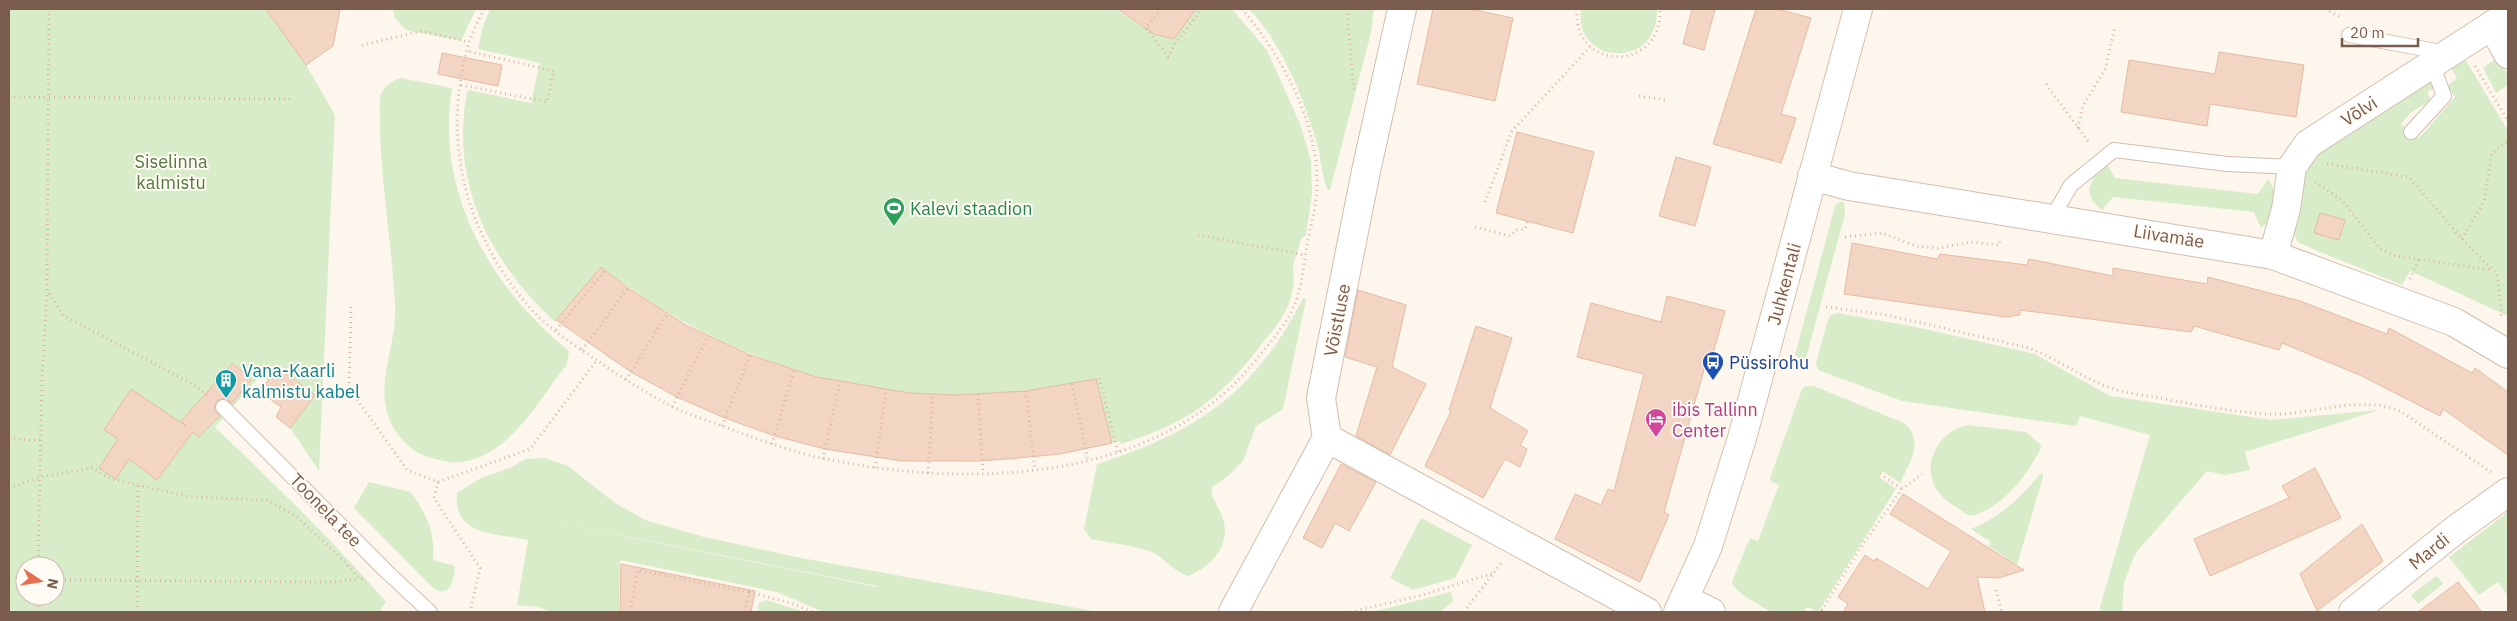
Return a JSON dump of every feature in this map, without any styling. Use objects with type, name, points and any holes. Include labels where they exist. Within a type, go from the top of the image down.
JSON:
[{"type":"street","name":"Võistluse","points":[[1327,438],[1321,398],[1366,171],[1402,9]]},
{"type":"street","name":"Juhkentali","points":[[1681,606],[1708,546],[1742,438],[1858,9]]},
{"type":"street","points":[[2500,20],[2508,54]]},
{"type":"street","name":"Võlvi","points":[[2273,255],[2286,209],[2292,166],[2308,144],[2500,20]]},
{"type":"street","name":"Liivamäe","points":[[1812,176],[1849,186],[2007,211],[2173,233],[2273,255],[2456,316],[2498,348]]},
{"type":"street","points":[[1232,612],[1327,438],[1647,612]]},
{"type":"street","name":"Mardi","points":[[2353,612],[2455,530],[2500,483]]},
{"type":"street","points":[[1681,606],[1712,612]]},
{"type":"lane","points":[[2349,35],[2447,54],[2444,96],[2411,132]]},
{"type":"lane","points":[[2052,218],[2071,185],[2114,150],[2227,164],[2292,166]]},
{"type":"lane","name":"Toonela tee","points":[[223,407],[386,572],[430,612]]},
{"type":"path","points":[[38,556],[47,290],[49,9]]},
{"type":"path","points":[[484,9],[469,42],[456,105],[457,152],[470,206],[483,239],[509,280],[534,313],[582,350],[626,380],[672,407],[772,444],[823,459],[875,468],[928,473],[1035,470],[1088,461],[1146,443],[1184,424],[1241,379],[1282,328],[1297,299],[1317,189],[1314,144],[1293,87],[1276,54],[1242,9]]},
{"type":"path","points":[[1162,9],[1146,28],[1168,57],[1174,45],[1202,9]]},
{"type":"path","points":[[1347,9],[1355,98]]},
{"type":"path","points":[[1577,9],[1578,29],[1590,47],[1611,57],[1623,57],[1639,52],[1652,40],[1658,30],[1660,9]]},
{"type":"path","points":[[2078,128],[2083,106],[2105,69],[2115,27]]},
{"type":"path","points":[[362,45],[422,31],[469,42]]},
{"type":"path","points":[[1485,202],[1512,131],[1590,47]]},
{"type":"path","points":[[461,85],[547,102],[554,70],[467,51]]},
{"type":"path","points":[[2447,54],[2508,121]]},
{"type":"path","points":[[2046,84],[2103,159]]},
{"type":"path","points":[[1639,96],[1666,100]]},
{"type":"path","points":[[9,97],[290,99]]},
{"type":"path","points":[[2462,239],[2484,201],[2492,153],[2508,140]]},
{"type":"path","points":[[2292,166],[2314,162],[2409,177],[2462,239],[2497,274],[2502,313],[2498,348]]},
{"type":"path","points":[[2292,166],[2342,200],[2380,249],[2396,256],[2494,270]]},
{"type":"path","points":[[1845,236],[1882,233],[1916,246],[1938,248],[1971,242],[1999,245],[2007,211]]},
{"type":"path","points":[[1475,227],[1510,236],[1516,230],[1526,229],[1528,222]]},
{"type":"path","points":[[1198,235],[1305,255]]},
{"type":"path","points":[[2412,276],[2419,259]]},
{"type":"path","points":[[556,330],[605,270]]},
{"type":"path","points":[[582,350],[628,288]]},
{"type":"path","points":[[47,290],[62,315],[194,385]]},
{"type":"path","points":[[351,307],[349,388],[407,470],[438,482],[530,449],[597,360]]},
{"type":"path","points":[[1826,307],[1887,315],[2029,348],[2048,355],[2078,373],[2112,389],[2179,402],[2270,414],[2339,407],[2386,405],[2407,416],[2500,483]]},
{"type":"path","points":[[626,380],[667,314]]},
{"type":"path","points":[[672,407],[708,336]]},
{"type":"path","points":[[722,426],[750,355]]},
{"type":"path","points":[[772,444],[794,370]]},
{"type":"path","points":[[1099,378],[1118,452]]},
{"type":"path","points":[[823,459],[840,382]]},
{"type":"path","points":[[1072,384],[1088,461]]},
{"type":"path","points":[[875,468],[886,390]]},
{"type":"path","points":[[1026,391],[1035,470]]},
{"type":"path","points":[[928,473],[933,394]]},
{"type":"path","points":[[978,394],[983,472]]},
{"type":"path","points":[[9,439],[41,440]]},
{"type":"path","points":[[9,488],[40,477],[92,468],[111,479],[190,497],[266,500],[296,516],[338,555],[360,579]]},
{"type":"path","points":[[1880,474],[1902,489]]},
{"type":"path","points":[[1826,612],[1822,610],[1861,547],[1902,489],[1922,474]]},
{"type":"path","points":[[438,482],[434,498],[480,568],[470,612]]},
{"type":"path","points":[[137,612],[138,486]]},
{"type":"path","points":[[1464,612],[1494,573],[1515,539]]},
{"type":"path","points":[[630,612],[638,570],[749,592],[791,603],[813,612]]},
{"type":"path","points":[[1352,612],[1422,595],[1494,573]]},
{"type":"path","points":[[65,580],[333,582],[368,580]]},
{"type":"path","points":[[1996,590],[2002,612]]},
{"type":"path","points":[[745,612],[749,592]]},
{"type":"green space","name":"Siselinna kalmistu","points":[[9,9],[266,9],[306,65],[335,115],[319,471],[290,428],[315,395],[279,368],[268,381],[261,375],[215,427],[324,534],[366,579],[386,602],[379,612],[9,612]]},
{"type":"green space","points":[[393,9],[476,9],[461,41],[406,30],[395,18]]},
{"type":"green space","name":"Kalevi staadion","points":[[490,9],[1116,9],[1154,34],[1174,39],[1196,9],[1232,9],[1267,50],[1301,126],[1311,161],[1312,194],[1306,235],[1301,239],[1295,260],[1293,269],[1294,281],[1289,304],[1282,318],[1245,365],[1215,396],[1184,418],[1145,436],[1121,444],[1120,441],[1112,443],[1096,380],[1009,392],[928,394],[877,389],[828,379],[779,365],[732,346],[687,323],[643,297],[601,267],[555,322],[511,273],[494,246],[480,218],[470,189],[464,158],[463,126],[467,92],[469,90],[531,103],[540,63],[478,49],[483,26]]},
{"type":"green space","points":[[1249,9],[1374,9],[1371,33],[1330,190],[1327,189],[1323,176],[1317,143],[1289,69],[1271,37]]},
{"type":"green space","points":[[1581,9],[1657,9],[1654,29],[1645,43],[1632,51],[1617,53],[1602,50],[1590,41],[1582,28]]},
{"type":"green space","points":[[2497,58],[2508,74],[2508,85],[2496,93],[2483,68]]},
{"type":"green space","points":[[2465,59],[2508,131],[2508,316],[2410,271],[2402,285],[2298,242],[2294,234],[2307,161],[2430,80],[2434,88],[2427,92],[2431,100],[2410,113],[2401,124],[2419,138],[2455,97],[2447,86],[2457,78],[2451,68]]},
{"type":"green space","points":[[401,78],[452,88],[449,127],[452,165],[461,201],[475,235],[493,268],[515,298],[541,326],[569,351],[567,364],[522,424],[495,448],[479,457],[462,462],[438,460],[418,453],[405,443],[395,430],[386,408],[385,382],[394,329],[395,303],[381,150],[380,99],[387,85]]},
{"type":"green space","points":[[2107,164],[2115,178],[2258,194],[2268,179],[2276,193],[2270,220],[2261,228],[2254,212],[2113,197],[2102,210],[2092,201],[2089,189],[2096,172]]},
{"type":"green space","points":[[1844,201],[1845,214],[1806,358],[1801,360],[1795,355],[1834,210],[1836,204]]},
{"type":"green space","points":[[1303,298],[1306,300],[1283,409],[1256,426],[1243,461],[1228,476],[1212,487],[1212,495],[1221,512],[1225,526],[1225,536],[1218,553],[1212,560],[1205,567],[1188,576],[1177,571],[1159,556],[1149,551],[1091,539],[1084,529],[1097,464],[1164,438],[1193,423],[1220,405],[1243,384],[1265,359],[1285,331]]},
{"type":"green space","points":[[1837,313],[1916,327],[2035,354],[2110,396],[2271,420],[2379,410],[2245,452],[2250,470],[2225,475],[2207,471],[2135,554],[2124,583],[2122,612],[2101,612],[2100,607],[2150,435],[2080,416],[2076,426],[1902,401],[1818,370],[1816,363],[1828,320],[1831,315]]},
{"type":"green space","points":[[1805,386],[1814,386],[1904,423],[1914,437],[1914,452],[1900,483],[1882,471],[1879,477],[1896,489],[1818,612],[1807,607],[1803,612],[1771,612],[1744,596],[1733,586],[1732,581],[1750,538],[1758,541],[1779,485],[1772,482],[1770,478],[1802,389]]},
{"type":"green space","points":[[1968,425],[2026,432],[2042,446],[2022,479],[2013,489],[1993,506],[1970,516],[1942,497],[1933,483],[1931,472],[1931,461],[1940,442],[1948,434]]},
{"type":"green space","points":[[545,458],[568,466],[615,503],[645,520],[704,537],[796,557],[1099,612],[823,612],[777,592],[620,560],[619,612],[550,612],[539,607],[517,605],[528,540],[491,534],[470,525],[462,518],[458,507],[457,493],[481,478],[510,468],[525,459]],"holes":[[[539,519],[877,586],[877,587]]]},
{"type":"green space","points":[[2043,473],[2043,477],[2017,565],[1989,546],[1991,542],[1971,529],[1992,519],[2010,506]]},
{"type":"green space","points":[[369,482],[411,492],[429,524],[433,540],[433,560],[455,566],[454,576],[448,589],[440,591],[434,589],[354,508]]},
{"type":"green space","points":[[2508,512],[2508,596],[2498,582],[2479,595],[2449,557]]},
{"type":"green space","points":[[1421,518],[1472,545],[1455,578],[1413,590],[1390,578]]},
{"type":"green space","points":[[2437,576],[2443,584],[2418,604],[2411,595]]},
{"type":"green space","points":[[1451,592],[1453,601],[1440,612],[1372,612]]},
{"type":"green space","points":[[766,600],[805,612],[757,612],[759,603]]},
{"type":"building","points":[[266,9],[340,9],[333,46],[306,65]]},
{"type":"building","points":[[1118,9],[1196,9],[1174,39],[1154,34]]},
{"type":"building","points":[[1433,9],[1470,9],[1513,18],[1495,101],[1417,84]]},
{"type":"building","points":[[1692,9],[1715,9],[1704,50],[1683,44]]},
{"type":"building","points":[[1756,9],[1777,9],[1811,18],[1781,114],[1796,118],[1781,163],[1713,144]]},
{"type":"building","points":[[2219,52],[2304,65],[2296,117],[2210,104],[2207,126],[2121,112],[2129,60],[2215,74]]},
{"type":"building","points":[[442,53],[502,65],[498,86],[438,74]]},
{"type":"building","points":[[1517,132],[1594,152],[1573,233],[1496,213]]},
{"type":"building","points":[[1676,157],[1711,167],[1695,226],[1659,216]]},
{"type":"building","points":[[2320,213],[2345,220],[2339,240],[2314,233]]},
{"type":"building","points":[[1852,243],[1937,259],[1940,254],[2027,265],[2029,259],[2113,276],[2113,268],[2207,284],[2208,277],[2300,301],[2387,334],[2389,328],[2472,373],[2475,368],[2508,392],[2508,455],[2443,409],[2440,416],[2362,376],[2282,343],[2279,350],[2194,326],[2191,332],[2020,310],[2020,315],[2006,317],[1844,294]]},
{"type":"building","points":[[601,267],[628,288],[686,325],[750,355],[817,377],[909,393],[956,395],[1026,391],[1096,379],[1112,443],[1060,454],[1008,459],[902,461],[825,449],[775,436],[725,418],[677,397],[631,372],[556,320]]},
{"type":"building","points":[[1358,290],[1406,305],[1392,367],[1426,384],[1390,455],[1356,436],[1377,367],[1345,357]]},
{"type":"building","name":"ibis Tallinn Center","points":[[1667,296],[1725,311],[1711,360],[1707,359],[1664,512],[1669,515],[1640,582],[1555,539],[1575,494],[1601,505],[1608,489],[1614,491],[1644,374],[1577,357],[1591,303],[1661,322]]},
{"type":"building","points":[[1476,326],[1512,338],[1490,408],[1528,431],[1520,445],[1527,449],[1520,467],[1505,459],[1483,498],[1425,466],[1451,411],[1449,410]]},
{"type":"building","points":[[233,363],[251,380],[232,403],[225,398],[217,401],[214,409],[220,416],[199,437],[193,432],[157,480],[129,459],[116,479],[99,468],[118,439],[104,430],[131,389],[186,426],[181,421]]},
{"type":"building","points":[[279,368],[315,395],[290,428],[276,417],[281,407],[259,391]]},
{"type":"building","points":[[1341,464],[1376,482],[1349,531],[1335,523],[1322,548],[1303,538]]},
{"type":"building","points":[[2315,468],[2341,518],[2210,576],[2194,539],[2289,498],[2282,486]]},
{"type":"building","points":[[1903,494],[2024,570],[1999,578],[1977,577],[1985,612],[1843,612],[1848,604],[1838,597],[1865,555],[1874,561],[1876,558],[1928,589],[1951,551],[1890,514]]},
{"type":"building","points":[[2362,524],[2383,561],[2317,611],[2300,574]]},
{"type":"building","points":[[621,564],[755,591],[751,612],[620,612]]},
{"type":"building","points":[[2458,582],[2482,612],[2418,612]]},
{"type":"place","name":"Kalevi staadion","points":[[894,227]]},
{"type":"place","name":"Püssirohu","points":[[1713,381]]},
{"type":"place","name":"Vana-Kaarli kalmistu kabel","points":[[226,399]]},
{"type":"place","name":"ibis Tallinn Center","points":[[1656,438]]}]
